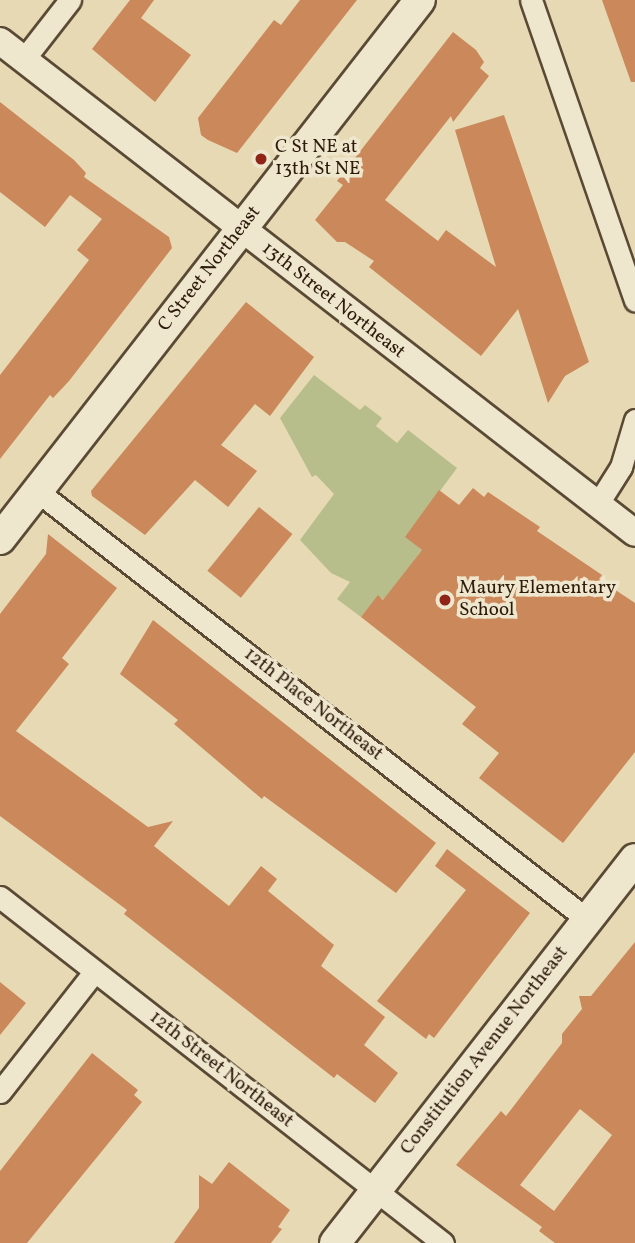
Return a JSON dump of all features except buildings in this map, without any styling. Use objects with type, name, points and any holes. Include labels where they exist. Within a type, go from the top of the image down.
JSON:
[{"type":"main road","name":"C Street Northeast","points":[[0,539],[421,0]]},
{"type":"main road","name":"Constitution Avenue Northeast","points":[[335,1243],[635,859]]},
{"type":"street","points":[[24,59],[69,0]]},
{"type":"street","points":[[531,0],[635,302]]},
{"type":"street","name":"13th Street Northeast","points":[[0,41],[635,533]]},
{"type":"street","points":[[597,505],[621,467],[635,420]]},
{"type":"street","name":"12th Place Northeast","points":[[37,491],[587,920]]},
{"type":"street","name":"12th Street Northeast","points":[[0,897],[443,1243]]},
{"type":"street","points":[[0,1092],[94,972]]},
{"type":"green space","points":[[314,375],[360,410],[365,405],[382,418],[376,426],[397,443],[408,430],[457,468],[406,537],[422,550],[384,600],[378,596],[361,617],[337,599],[350,582],[331,573],[300,540],[334,494],[316,475],[312,477],[280,418]]},
{"type":"place","name":"C St NE at 13th St NE","points":[[261,159]]},
{"type":"place","name":"Maury Elementary School","points":[[445,600]]}]
